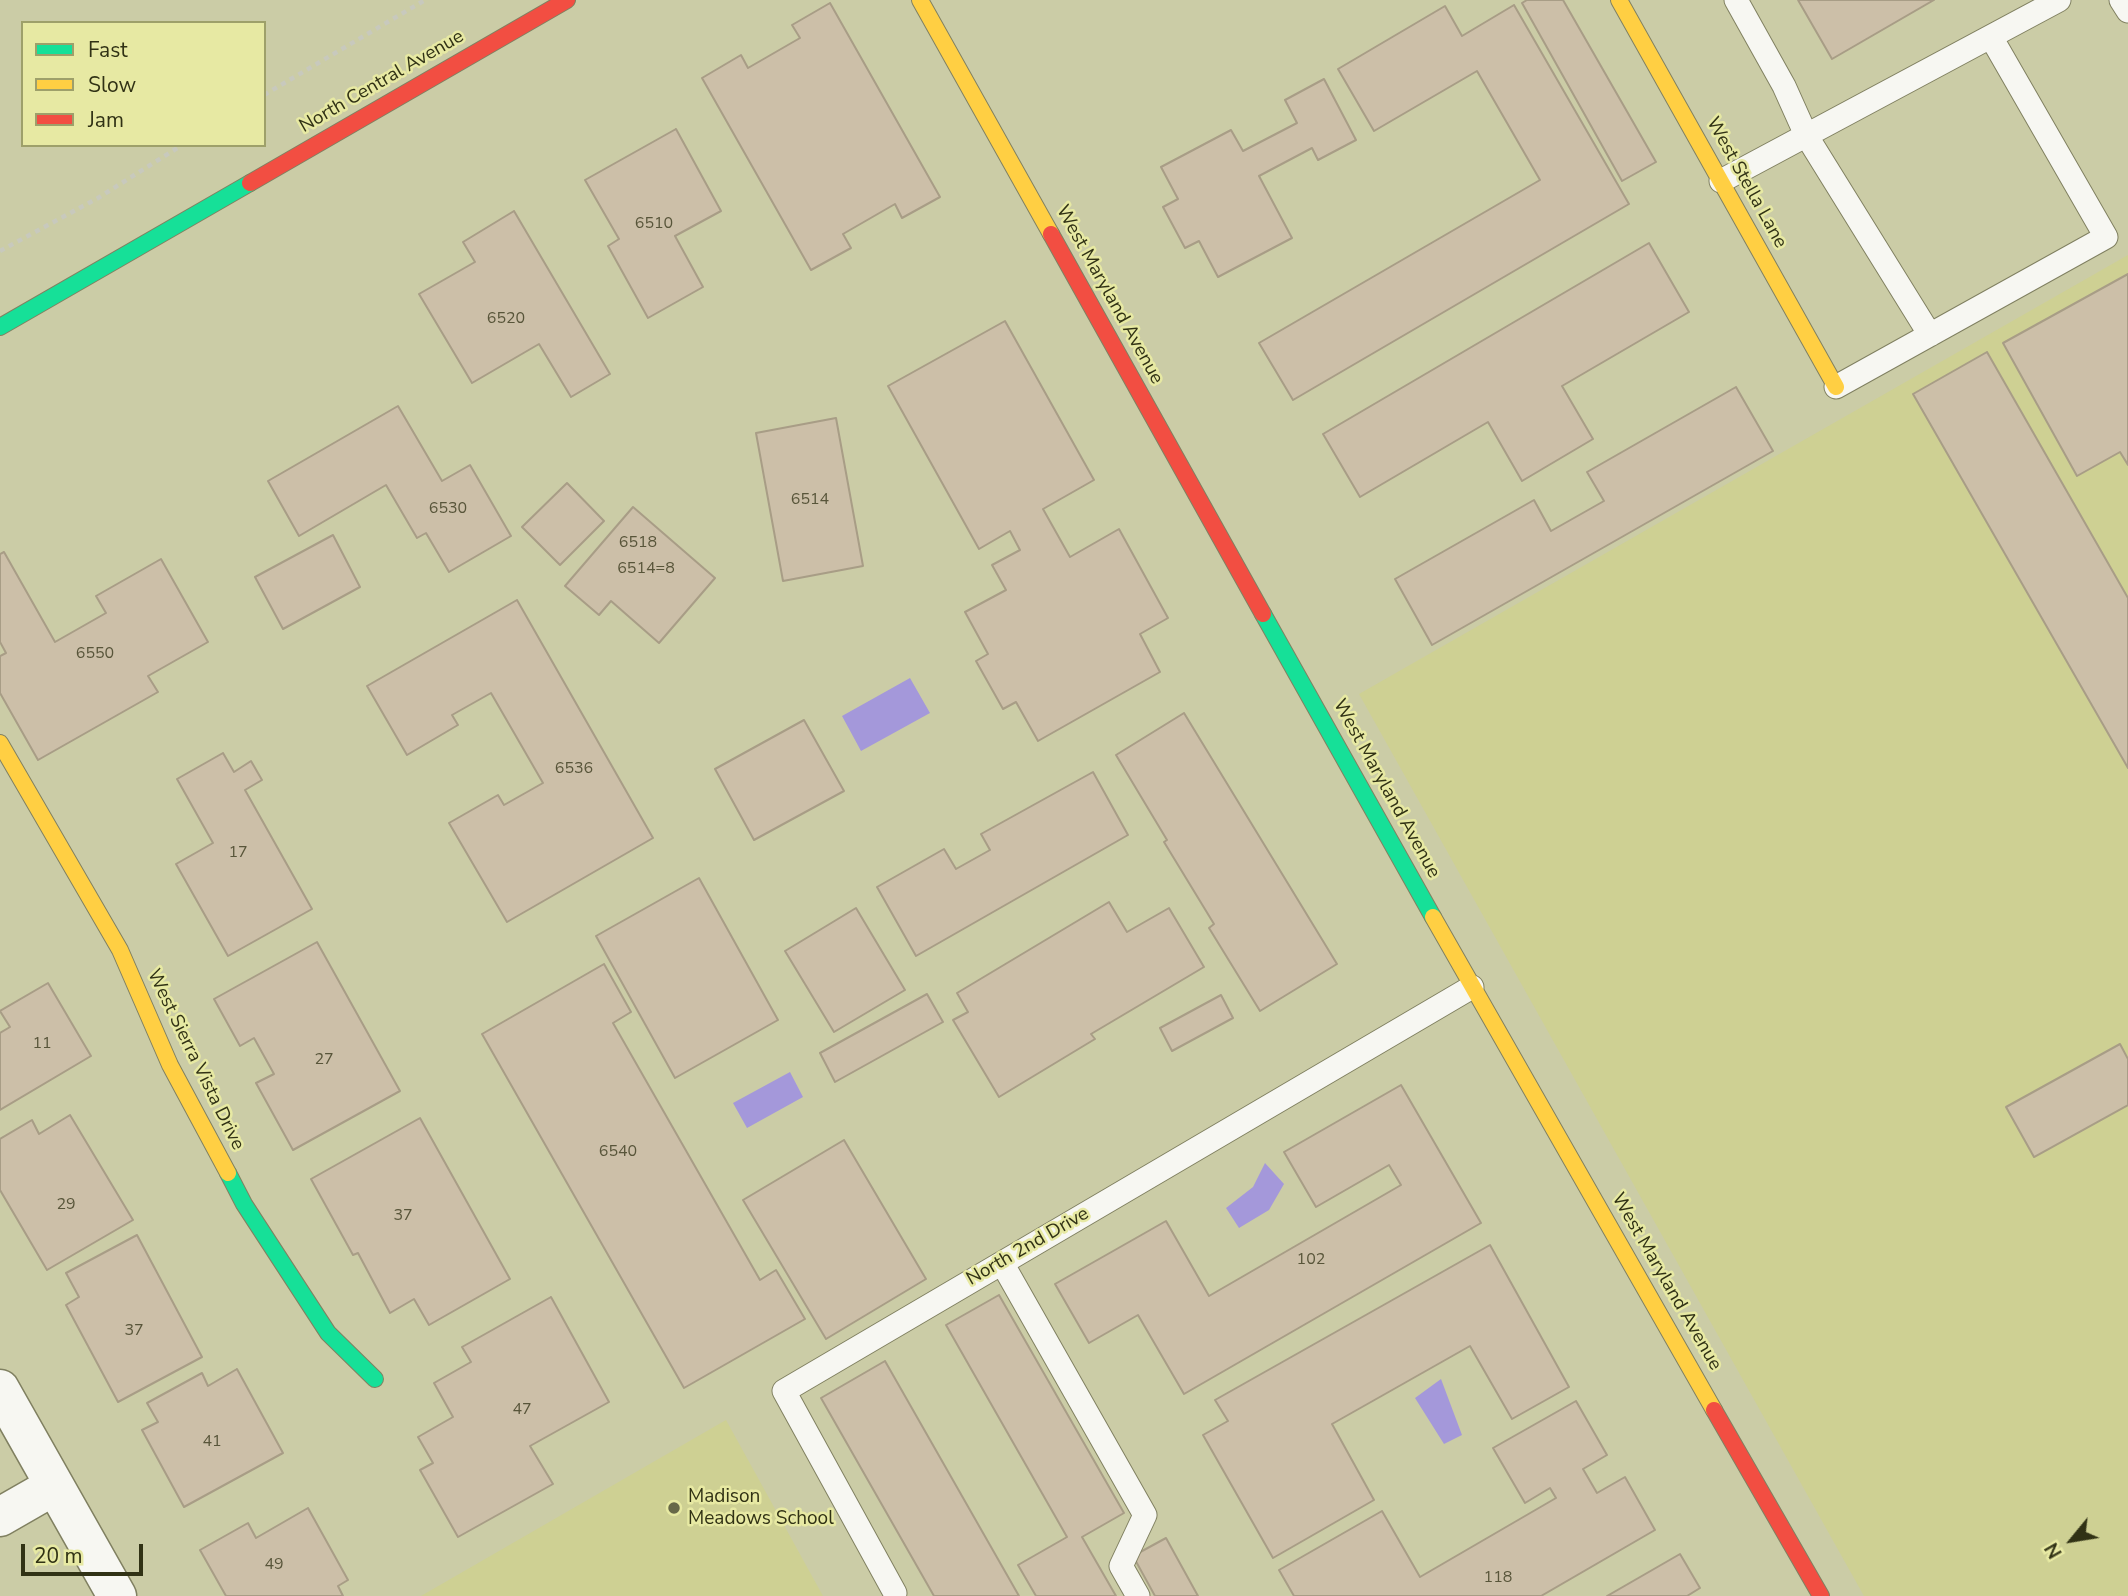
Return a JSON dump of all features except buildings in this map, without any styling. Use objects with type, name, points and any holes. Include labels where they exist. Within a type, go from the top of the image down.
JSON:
[{"type":"street","name":"North Central Avenue","points":[[0,327],[567,0]]},
{"type":"street","name":"West Maryland Avenue","points":[[920,0],[1472,987],[1821,1596]]},
{"type":"street","name":"West Stella Lane","points":[[1619,0],[1836,387]]},
{"type":"street","name":"West Sierra Vista Drive","points":[[0,743],[120,950],[174,1074],[244,1204],[328,1333],[375,1379]]},
{"type":"street","points":[[0,1389],[117,1596]]},
{"type":"street","points":[[0,1517],[54,1486]]},
{"type":"lane","points":[[1736,0],[1784,86],[1806,135],[1930,335]]},
{"type":"lane","points":[[1721,181],[2059,0]]},
{"type":"lane","points":[[2121,0],[2128,12]]},
{"type":"lane","points":[[1836,387],[2106,237],[1991,37]]},
{"type":"lane","name":"North 2nd Drive","points":[[895,1593],[783,1391],[1472,987]]},
{"type":"lane","points":[[1002,1263],[1144,1515],[1121,1566],[1138,1596]]},
{"type":"path","points":[[266,94],[425,0]]},
{"type":"path","points":[[0,251],[98,198],[179,147]]},
{"type":"shaded area","points":[[2128,255],[2128,1596],[1864,1596],[1359,694]]},
{"type":"shaded area","points":[[910,678],[930,713],[861,751],[842,716]]},
{"type":"shaded area","points":[[790,1072],[803,1097],[747,1128],[733,1103]]},
{"type":"shaded area","points":[[1265,1163],[1284,1184],[1269,1210],[1239,1228],[1226,1208],[1253,1187]]},
{"type":"shaded area","points":[[1441,1379],[1462,1435],[1444,1444],[1415,1398]]},
{"type":"shaded area","name":"Madison Meadows School","points":[[726,1420],[823,1596],[421,1596]]},
{"type":"traffic: fast","points":[[0,327],[250,183]]},
{"type":"traffic: fast","points":[[1263,614],[1433,917]]},
{"type":"traffic: fast","points":[[228,1173],[244,1204],[328,1333],[375,1379]]},
{"type":"traffic: slow","points":[[920,0],[1051,234]]},
{"type":"traffic: slow","points":[[1619,0],[1836,387]]},
{"type":"traffic: slow","points":[[0,743],[120,950],[170,1065],[228,1173]]},
{"type":"traffic: slow","points":[[1433,917],[1714,1410]]},
{"type":"traffic: jam","points":[[250,183],[567,0]]},
{"type":"traffic: jam","points":[[1051,234],[1263,614]]},
{"type":"traffic: jam","points":[[1714,1410],[1821,1596]]},
{"type":"place","name":"Madison Meadows School","points":[[674,1508]]}]
